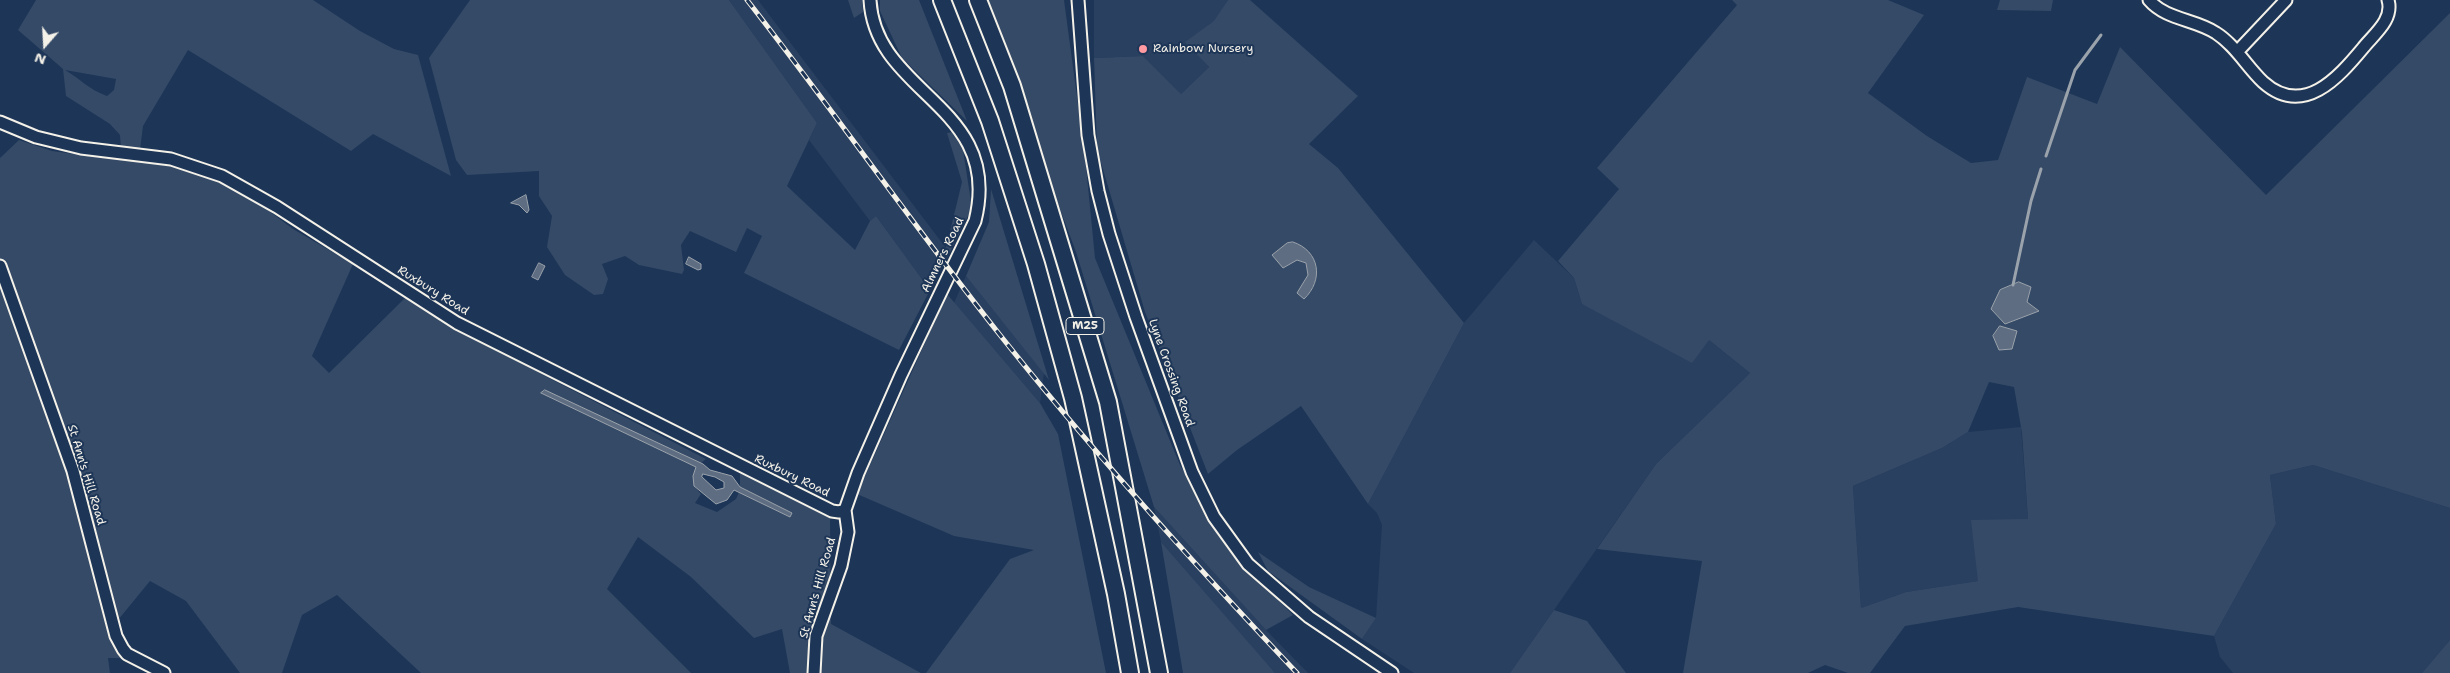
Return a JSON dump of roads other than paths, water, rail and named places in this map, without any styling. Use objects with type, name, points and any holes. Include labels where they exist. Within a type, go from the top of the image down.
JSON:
[{"type":"highway","name":"M25","points":[[942,0],[990,121],[1044,292],[1073,398],[1116,594],[1130,673]]},
{"type":"highway","name":"M25","points":[[978,0],[1012,86],[1108,402],[1159,673]]},
{"type":"street","name":"Almners Road","points":[[845,510],[876,430],[975,221],[980,202],[974,156],[961,130],[940,105],[901,70],[882,42],[871,10],[870,0]]},
{"type":"street","name":"Lyne Crossing Road","points":[[1078,0],[1088,135],[1098,191],[1109,234],[1148,352],[1192,472],[1214,516],[1248,564],[1309,617],[1392,673]]},
{"type":"street","points":[[2149,0],[2154,6],[2174,16],[2214,32],[2237,52],[2263,82],[2275,90],[2296,96],[2306,96],[2327,86],[2384,24],[2390,1]]},
{"type":"street","points":[[2237,52],[2286,0]]},
{"type":"street","name":"Ruxbury Road","points":[[0,122],[36,137],[81,148],[171,159],[222,176],[277,207],[457,323],[832,511],[839,512],[845,510]]},
{"type":"street","name":"St Ann's Hill Road","points":[[0,266],[73,471],[116,636],[122,649],[128,654],[164,673]]},
{"type":"street","name":"St Ann's Hill Road","points":[[814,673],[816,636],[841,566],[848,532],[845,510]]},
{"type":"waterway","points":[[2046,156],[2075,70],[2101,35]]},
{"type":"waterway","points":[[2013,285],[2031,201],[2041,169]]},
{"type":"railway","points":[[747,0],[811,83],[904,210],[1035,379],[1145,507],[1297,673]]},
{"type":"place","name":"Rainbow Nursery","points":[[1143,49]]}]
